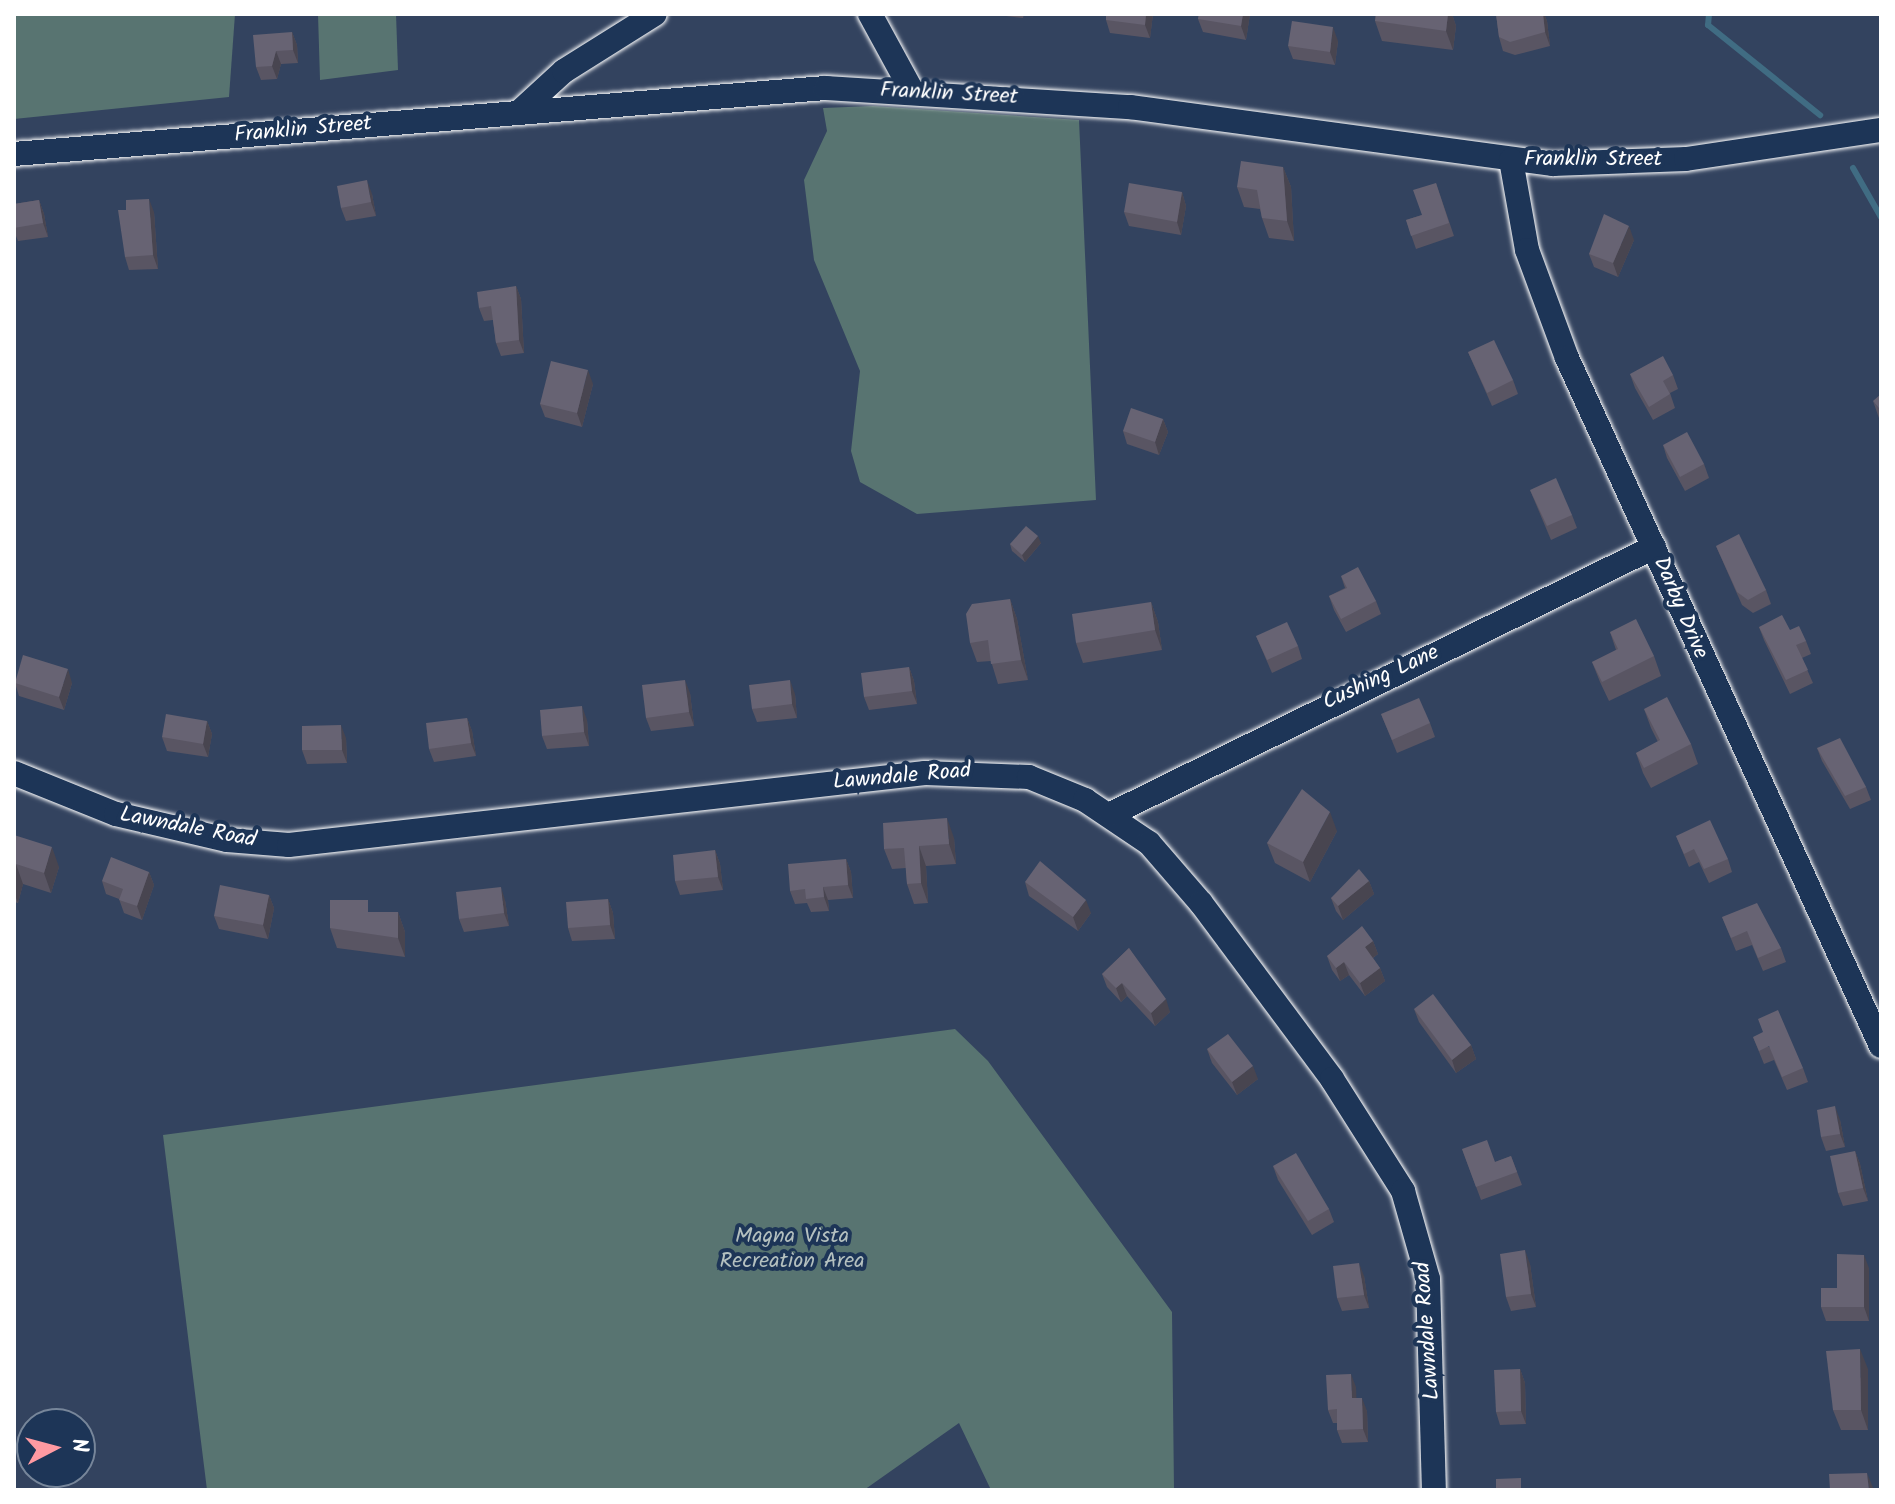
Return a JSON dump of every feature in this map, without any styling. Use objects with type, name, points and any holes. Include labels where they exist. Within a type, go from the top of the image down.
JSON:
[{"type":"street","points":[[518,113],[564,71],[655,14]]},
{"type":"street","points":[[870,14],[912,91]]},
{"type":"street","name":"Franklin Street","points":[[14,154],[758,90],[912,91],[1130,107],[1511,160],[1686,159],[1881,130]]},
{"type":"street","name":"Darby Drive","points":[[1511,160],[1527,250],[1567,358],[1881,1046]]},
{"type":"street","name":"Cushing Lane","points":[[1111,814],[1654,547]]},
{"type":"street","name":"Lawndale Road","points":[[14,773],[140,820],[289,845],[980,770],[1029,777],[1111,814],[1149,843],[1201,903],[1332,1079],[1403,1191],[1428,1279],[1434,1490]]},
{"type":"green space","points":[[14,14],[235,14],[229,97],[14,119]]},
{"type":"green space","points":[[318,14],[396,14],[398,70],[320,80]]},
{"type":"green space","points":[[873,106],[1079,120],[1096,500],[917,514],[860,482],[851,451],[860,371],[814,260],[804,180],[827,131],[823,108]]},
{"type":"green space","name":"Magna Vista Recreation Area","points":[[955,1029],[988,1061],[1172,1312],[1174,1490],[991,1490],[959,1423],[864,1490],[207,1490],[163,1135]]},
{"type":"building","points":[[1106,14],[1146,14],[1145,25],[1106,20]]},
{"type":"building","points":[[1199,14],[1243,14],[1241,26],[1198,19]]},
{"type":"building","points":[[1376,14],[1448,14],[1446,31],[1375,21]]},
{"type":"building","points":[[1496,14],[1543,14],[1545,32],[1510,42],[1499,37]]},
{"type":"building","points":[[1292,21],[1333,27],[1330,52],[1288,46]]},
{"type":"building","points":[[292,32],[293,50],[276,51],[272,66],[256,67],[253,35]]},
{"type":"building","points":[[1241,161],[1283,167],[1287,221],[1262,218],[1257,190],[1237,187]]},
{"type":"building","points":[[367,180],[371,202],[341,208],[337,186]]},
{"type":"building","points":[[1129,183],[1182,192],[1177,222],[1124,212]]},
{"type":"building","points":[[1436,183],[1449,223],[1411,236],[1406,220],[1422,215],[1413,190]]},
{"type":"building","points":[[149,199],[153,255],[125,257],[118,210],[126,210],[126,200]]},
{"type":"building","points":[[39,200],[43,223],[14,228],[14,204]]},
{"type":"building","points":[[1604,214],[1629,226],[1613,263],[1589,254]]},
{"type":"building","points":[[516,286],[519,340],[496,343],[491,306],[479,308],[477,292]]},
{"type":"building","points":[[1494,340],[1513,380],[1487,393],[1468,352]]},
{"type":"building","points":[[1663,356],[1673,375],[1663,381],[1670,394],[1649,407],[1630,374]]},
{"type":"building","points":[[551,361],[588,370],[577,413],[540,404]]},
{"type":"building","points":[[1881,394],[1881,411],[1873,401]]},
{"type":"building","points":[[1131,408],[1163,419],[1155,442],[1123,431]]},
{"type":"building","points":[[1687,432],[1704,464],[1680,477],[1663,445]]},
{"type":"building","points":[[1556,478],[1572,515],[1547,526],[1530,490]]},
{"type":"building","points":[[1026,526],[1038,536],[1022,555],[1010,544]]},
{"type":"building","points":[[1739,534],[1766,590],[1748,600],[1737,592],[1716,546]]},
{"type":"building","points":[[1358,567],[1376,601],[1341,619],[1329,596],[1347,588],[1341,576]]},
{"type":"building","points":[[1010,599],[1021,660],[991,664],[988,640],[970,643],[966,614],[972,604]]},
{"type":"building","points":[[1151,602],[1155,630],[1076,643],[1072,614]]},
{"type":"building","points":[[1782,615],[1790,630],[1799,626],[1806,641],[1796,645],[1808,670],[1786,680],[1759,627]]},
{"type":"building","points":[[1636,619],[1654,656],[1602,682],[1592,662],[1618,649],[1610,632]]},
{"type":"building","points":[[1287,622],[1298,646],[1267,660],[1256,636]]},
{"type":"building","points":[[23,655],[68,669],[59,697],[15,683]]},
{"type":"building","points":[[909,667],[912,691],[864,697],[861,673]]},
{"type":"building","points":[[685,680],[689,712],[646,718],[642,685]]},
{"type":"building","points":[[790,680],[792,704],[752,709],[749,685]]},
{"type":"building","points":[[1667,697],[1691,744],[1644,768],[1636,753],[1660,740],[1644,709]]},
{"type":"building","points":[[1419,698],[1430,723],[1392,740],[1381,714]]},
{"type":"building","points":[[582,706],[584,732],[542,736],[540,710]]},
{"type":"building","points":[[166,714],[207,721],[203,744],[162,737]]},
{"type":"building","points":[[467,718],[471,743],[429,749],[426,723]]},
{"type":"building","points":[[341,725],[342,750],[302,750],[302,726]]},
{"type":"building","points":[[1840,738],[1866,787],[1845,796],[1817,748]]},
{"type":"building","points":[[1302,789],[1330,812],[1303,862],[1267,843]]},
{"type":"building","points":[[947,818],[949,844],[919,846],[921,883],[907,884],[904,848],[884,849],[883,823]]},
{"type":"building","points":[[1710,820],[1728,859],[1704,869],[1694,849],[1684,854],[1676,836]]},
{"type":"building","points":[[14,835],[52,847],[44,873],[16,864],[14,871]]},
{"type":"building","points":[[715,850],[718,877],[675,881],[673,855]]},
{"type":"building","points":[[111,857],[149,872],[137,906],[119,900],[123,889],[102,881]]},
{"type":"building","points":[[846,859],[848,885],[823,887],[824,897],[806,899],[805,889],[790,891],[788,864]]},
{"type":"building","points":[[1040,861],[1086,900],[1073,917],[1025,882]]},
{"type":"building","points":[[1359,869],[1369,881],[1338,906],[1331,898]]},
{"type":"building","points":[[220,885],[269,895],[263,925],[214,916]]},
{"type":"building","points":[[501,887],[504,913],[459,919],[456,892]]},
{"type":"building","points":[[608,899],[610,925],[568,928],[566,902]]},
{"type":"building","points":[[330,900],[368,900],[368,912],[398,912],[398,938],[330,928]]},
{"type":"building","points":[[1757,903],[1781,948],[1758,958],[1747,931],[1731,938],[1722,917]]},
{"type":"building","points":[[1362,926],[1373,941],[1365,947],[1380,968],[1360,983],[1344,962],[1336,968],[1327,956]]},
{"type":"building","points":[[1129,948],[1166,999],[1151,1013],[1122,983],[1116,988],[1102,974]]},
{"type":"building","points":[[1433,994],[1471,1045],[1452,1060],[1414,1009]]},
{"type":"building","points":[[1778,1010],[1803,1068],[1782,1077],[1769,1046],[1759,1051],[1753,1037],[1763,1032],[1758,1019]]},
{"type":"building","points":[[1228,1034],[1253,1066],[1232,1082],[1207,1049]]},
{"type":"building","points":[[1835,1106],[1840,1134],[1821,1137],[1817,1110]]},
{"type":"building","points":[[1487,1140],[1495,1162],[1511,1156],[1517,1172],[1476,1187],[1462,1149]]},
{"type":"building","points":[[1855,1151],[1863,1188],[1838,1193],[1830,1156]]},
{"type":"building","points":[[1296,1153],[1329,1209],[1308,1221],[1273,1166]]},
{"type":"building","points":[[1525,1250],[1531,1294],[1506,1297],[1500,1254]]},
{"type":"building","points":[[1837,1254],[1864,1255],[1864,1307],[1821,1307],[1821,1288],[1837,1288]]},
{"type":"building","points":[[1359,1263],[1364,1295],[1337,1298],[1333,1266]]},
{"type":"building","points":[[1860,1349],[1861,1410],[1833,1410],[1826,1351]]},
{"type":"building","points":[[1520,1369],[1521,1411],[1496,1412],[1494,1370]]},
{"type":"building","points":[[1351,1374],[1352,1398],[1362,1398],[1363,1429],[1337,1430],[1337,1409],[1328,1410],[1326,1375]]},
{"type":"building","points":[[1867,1473],[1869,1490],[1830,1490],[1829,1474]]},
{"type":"building","points":[[1521,1478],[1521,1490],[1496,1490],[1496,1479]]},
{"type":"waterway","points":[[1709,14],[1708,25],[1820,115]]},
{"type":"waterway","points":[[1853,168],[1881,217]]}]
